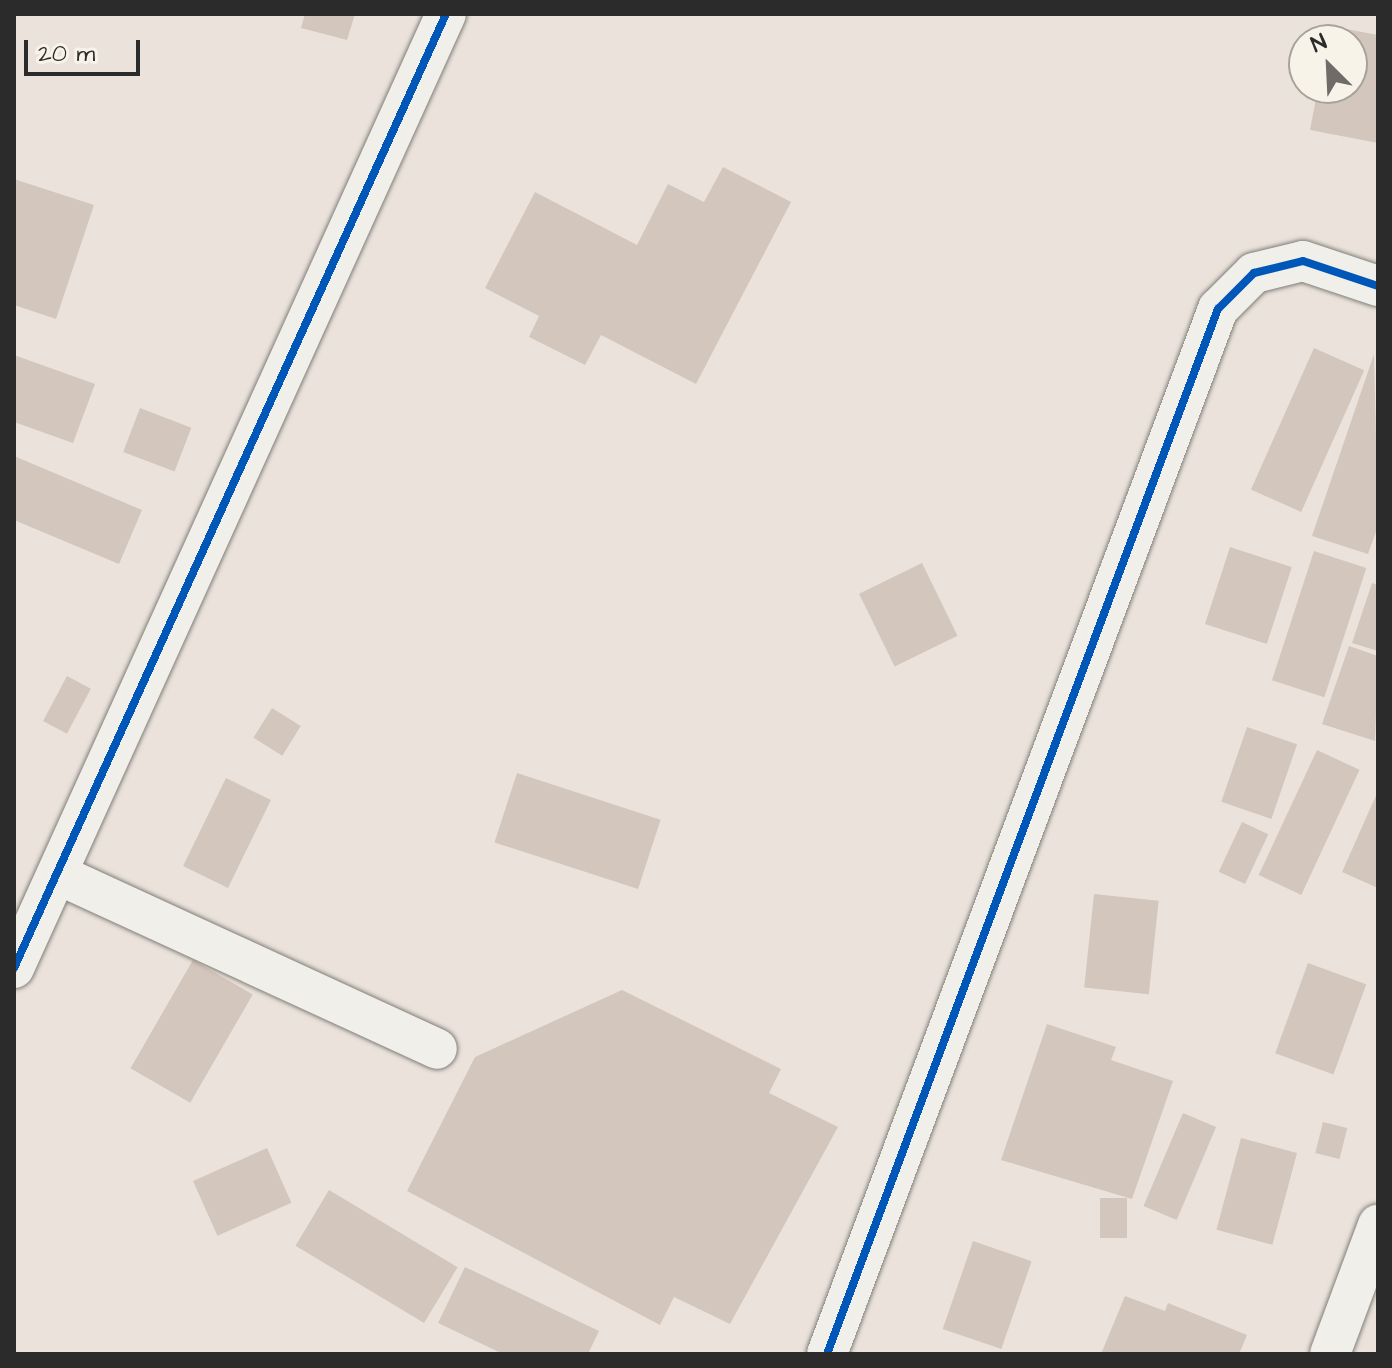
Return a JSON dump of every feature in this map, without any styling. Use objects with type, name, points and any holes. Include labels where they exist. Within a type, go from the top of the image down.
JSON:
[{"type":"street","points":[[14,968],[446,14]]},
{"type":"street","points":[[827,1354],[1218,309],[1254,273],[1303,261],[1378,286]]},
{"type":"street","points":[[57,874],[437,1049]]},
{"type":"street","points":[[1330,1354],[1378,1225]]},
{"type":"building","points":[[305,14],[355,14],[347,40],[301,28]]},
{"type":"building","points":[[1368,33],[1378,35],[1378,143],[1310,130],[1315,104],[1368,104]]},
{"type":"building","points":[[723,167],[791,202],[696,384],[601,335],[585,365],[529,337],[539,316],[485,288],[535,192],[637,245],[668,184],[704,202]]},
{"type":"building","points":[[14,179],[94,205],[56,319],[14,305]]},
{"type":"building","points":[[1314,348],[1364,370],[1301,512],[1251,490]]},
{"type":"building","points":[[1374,354],[1378,526],[1368,554],[1312,536]]},
{"type":"building","points":[[14,355],[95,384],[73,443],[14,422]]},
{"type":"building","points":[[140,408],[191,428],[175,472],[123,452]]},
{"type":"building","points":[[14,456],[142,510],[119,564],[14,520]]},
{"type":"building","points":[[1230,547],[1292,567],[1267,644],[1205,624]]},
{"type":"building","points":[[1314,551],[1366,568],[1324,697],[1272,680]]},
{"type":"building","points":[[922,563],[958,636],[895,666],[859,594]]},
{"type":"building","points":[[1372,583],[1378,585],[1378,651],[1352,643]]},
{"type":"building","points":[[1349,646],[1378,656],[1375,741],[1322,724]]},
{"type":"building","points":[[67,676],[91,689],[67,734],[43,721]]},
{"type":"building","points":[[272,708],[301,726],[282,756],[253,738]]},
{"type":"building","points":[[1247,727],[1297,744],[1271,819],[1221,802]]},
{"type":"building","points":[[1317,750],[1360,770],[1301,895],[1259,875]]},
{"type":"building","points":[[517,773],[661,820],[638,889],[494,842]]},
{"type":"building","points":[[226,778],[271,800],[228,888],[183,866]]},
{"type":"building","points":[[1378,791],[1378,888],[1342,872]]},
{"type":"building","points":[[1242,822],[1268,834],[1245,884],[1219,872]]},
{"type":"building","points":[[1094,894],[1159,901],[1149,994],[1084,987]]},
{"type":"building","points":[[193,960],[253,994],[190,1103],[130,1068]]},
{"type":"building","points":[[1308,963],[1366,984],[1333,1074],[1275,1053]]},
{"type":"building","points":[[622,990],[781,1069],[769,1093],[838,1127],[730,1324],[674,1297],[660,1325],[407,1191],[475,1057]]},
{"type":"building","points":[[1047,1024],[1116,1047],[1111,1060],[1173,1081],[1132,1199],[1001,1160]]},
{"type":"building","points":[[1183,1113],[1216,1127],[1177,1220],[1144,1206]]},
{"type":"building","points":[[1323,1122],[1347,1128],[1340,1159],[1315,1153]]},
{"type":"building","points":[[1241,1138],[1297,1153],[1272,1245],[1216,1230]]},
{"type":"building","points":[[267,1148],[291,1203],[217,1236],[193,1181]]},
{"type":"building","points":[[329,1190],[458,1267],[424,1323],[296,1246]]},
{"type":"building","points":[[1100,1198],[1127,1198],[1127,1238],[1100,1238]]},
{"type":"building","points":[[973,1241],[1032,1261],[1001,1349],[943,1329]]},
{"type":"building","points":[[465,1267],[599,1331],[588,1354],[503,1354],[438,1323]]},
{"type":"building","points":[[1125,1296],[1165,1311],[1168,1303],[1247,1335],[1239,1354],[1101,1354]]},
{"type":"cycle path","points":[[14,968],[446,14]]},
{"type":"cycle path","points":[[827,1354],[1218,309],[1254,273],[1303,261],[1378,286]]}]
